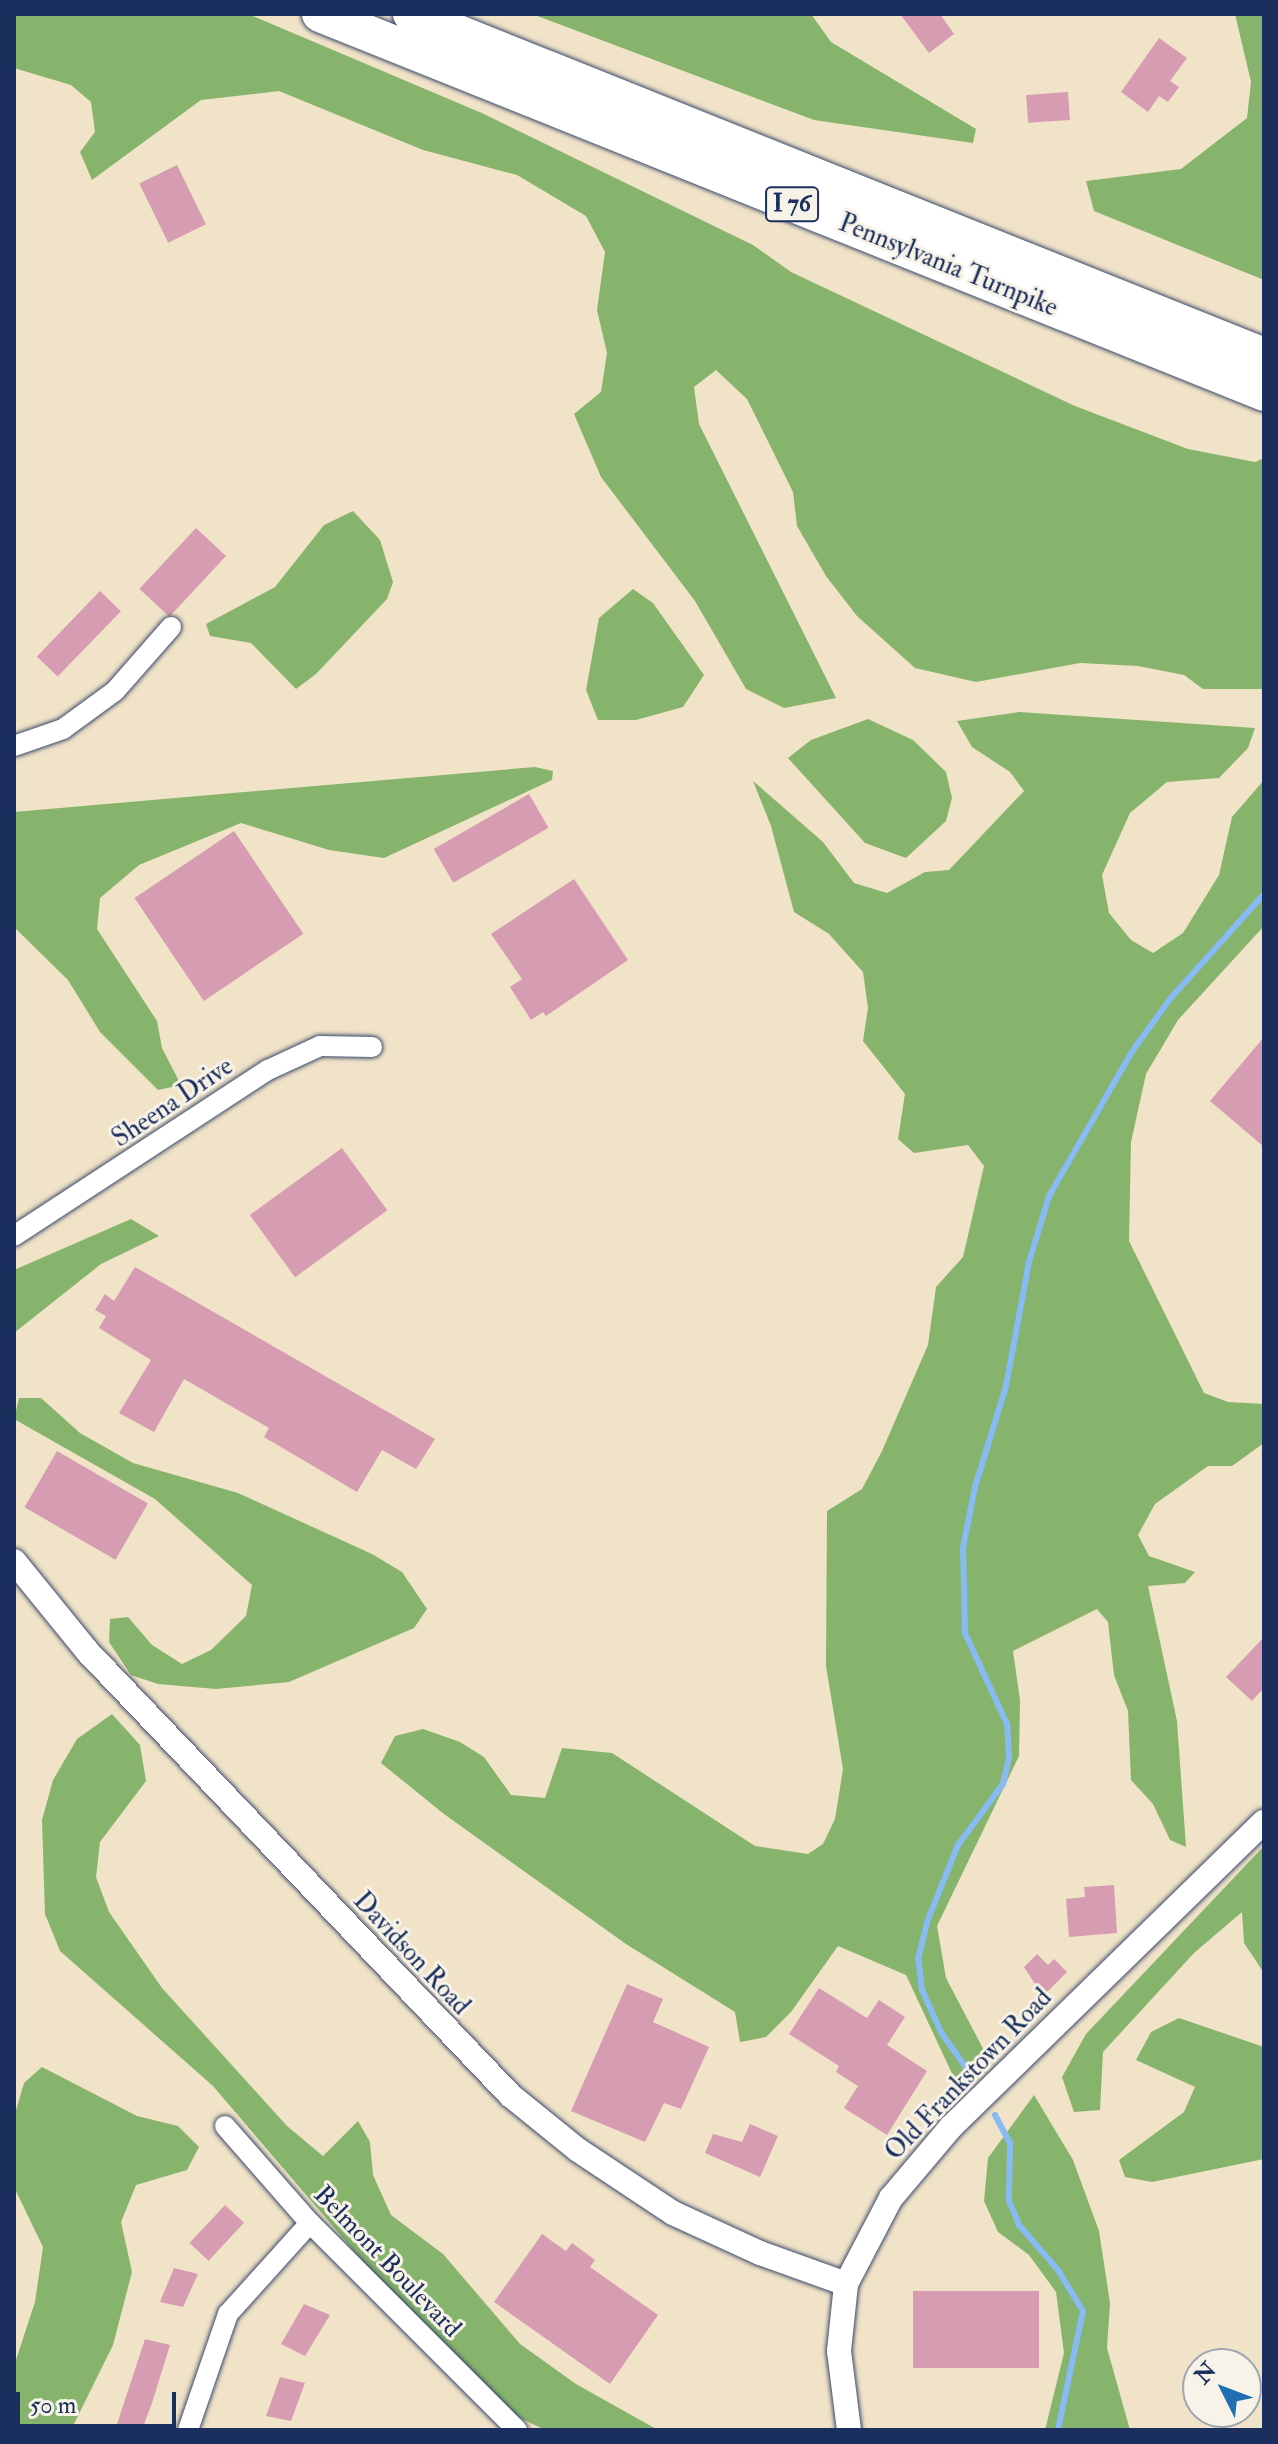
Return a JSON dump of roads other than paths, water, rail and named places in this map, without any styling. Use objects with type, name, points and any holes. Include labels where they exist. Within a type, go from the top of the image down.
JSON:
[{"type":"highway","name":"Pennsylvania Turnpike","points":[[320,14],[1264,393]]},
{"type":"highway","name":"Pennsylvania Turnpike","points":[[411,14],[1264,356]]},
{"type":"street","points":[[14,746],[63,729],[115,691],[171,627]]},
{"type":"street","name":"Sheena Drive","points":[[14,1236],[268,1070],[320,1046],[372,1047]]},
{"type":"street","name":"Davidson Road","points":[[14,1561],[88,1652],[510,2095],[578,2150],[673,2213],[760,2253],[846,2284]]},
{"type":"street","name":"Old Frankstown Road","points":[[849,2430],[839,2351],[846,2284],[891,2198],[951,2127],[1264,1822]]},
{"type":"street","name":"Belmont Boulevard","points":[[225,2126],[310,2223],[517,2430]]},
{"type":"street","points":[[188,2430],[228,2314],[310,2223]]},
{"type":"waterway","points":[[971,2075],[941,2032],[922,1990],[918,1959],[927,1922],[958,1845],[1003,1784],[1009,1758],[1007,1724],[965,1633],[963,1548],[975,1487],[1006,1386],[1029,1262],[1049,1196],[1133,1050],[1170,999],[1264,894]]},
{"type":"waterway","points":[[995,2115],[1010,2143],[1009,2201],[1019,2225],[1058,2270],[1083,2311],[1058,2430]]}]
